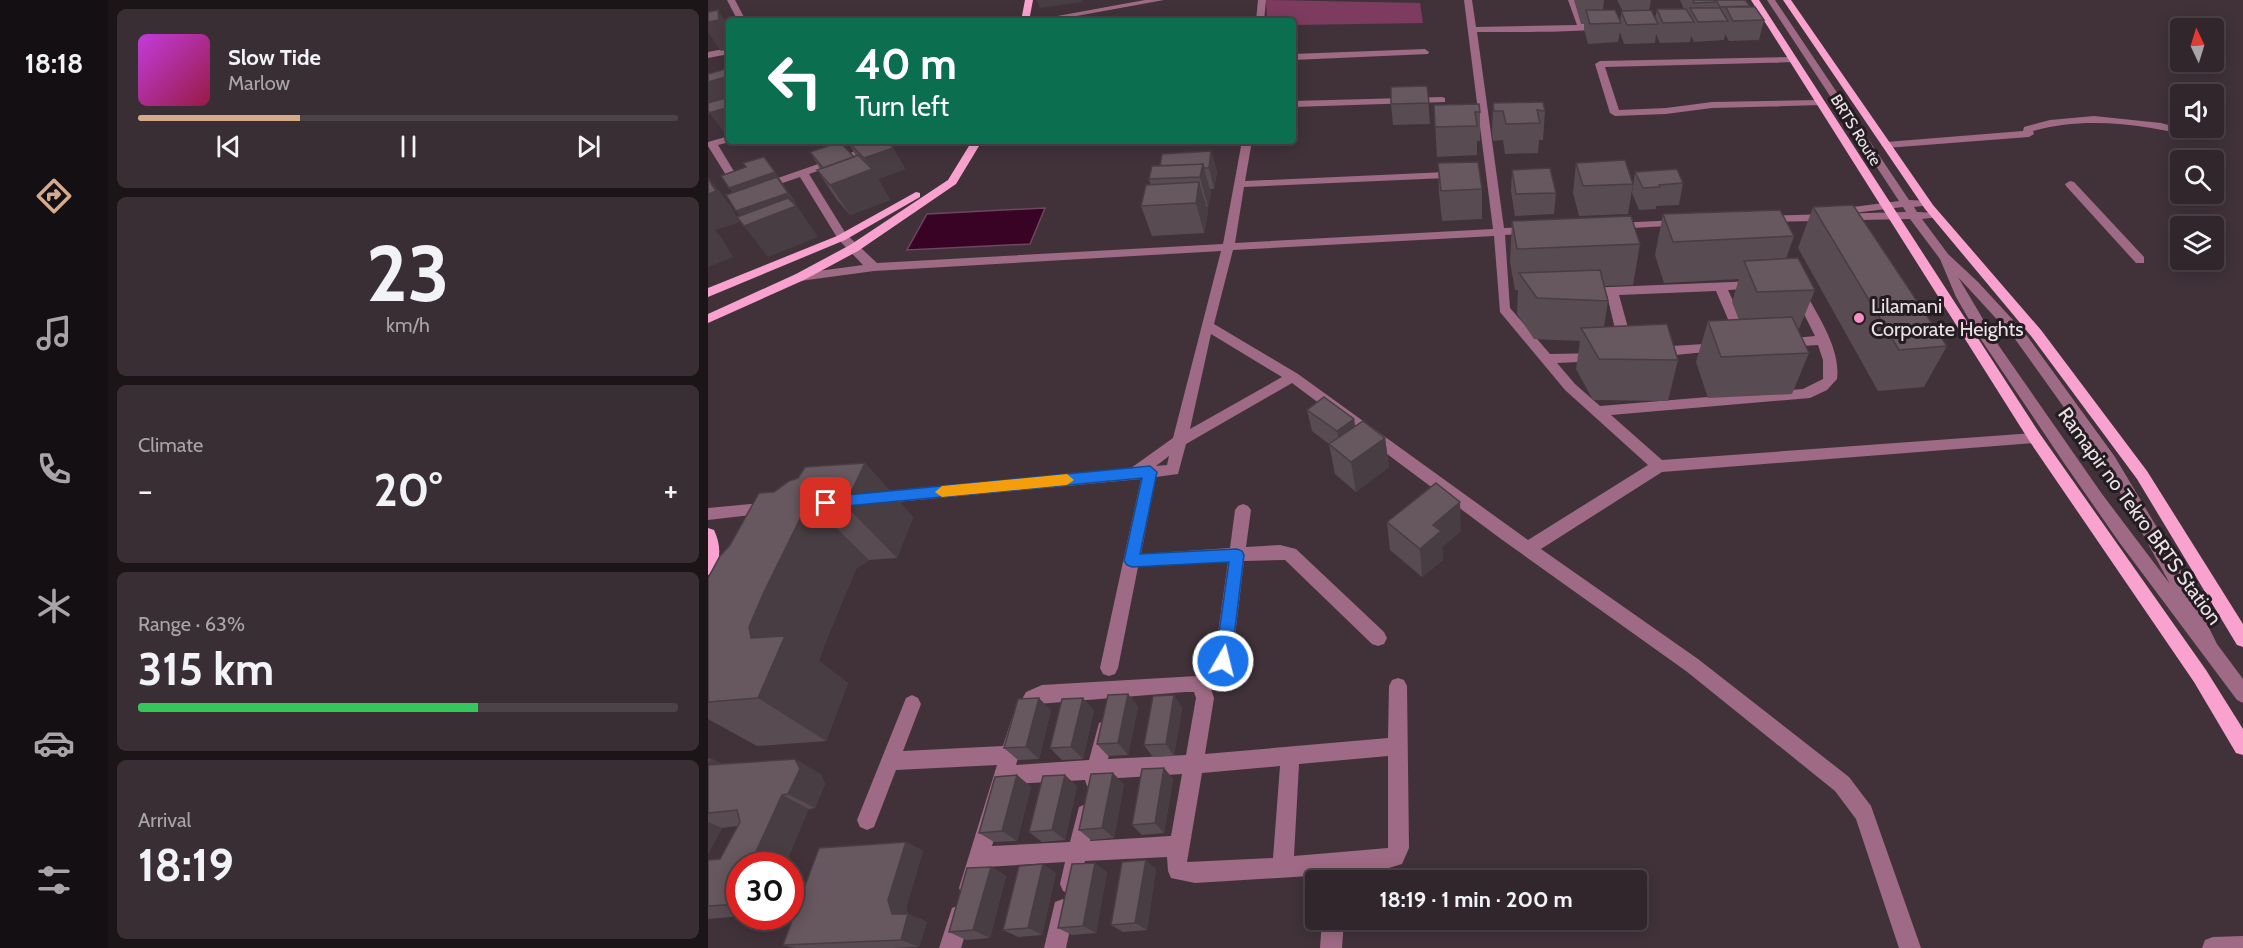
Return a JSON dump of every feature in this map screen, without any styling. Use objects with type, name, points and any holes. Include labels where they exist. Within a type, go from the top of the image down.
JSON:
[{"type":"main road","points":[[1017,18],[1020,0]]},
{"type":"main road","points":[[1026,18],[1029,0]]},
{"type":"main road","points":[[1755,0],[1765,24],[1792,60],[2035,438],[2200,676],[2243,746]]},
{"type":"main road","points":[[1787,0],[1926,203],[2036,333],[2142,475],[2243,639]]},
{"type":"main road","points":[[708,293],[841,238],[941,180],[963,144]]},
{"type":"main road","points":[[708,319],[800,277],[854,248],[952,182],[975,144]]},
{"type":"main road","points":[[708,535],[712,550],[708,568]]},
{"type":"street","points":[[731,0],[740,18]]},
{"type":"street","points":[[1052,18],[1160,0]]},
{"type":"street","points":[[1260,18],[1262,0]]},
{"type":"street","points":[[1468,0],[1509,295],[1504,309],[1570,387],[1659,466]]},
{"type":"street","points":[[1572,0],[1582,28]]},
{"type":"street","name":"BRTS Route","points":[[1771,0],[1905,204],[1944,257]]},
{"type":"street","points":[[1472,30],[1617,27]]},
{"type":"street","points":[[708,55],[726,52]]},
{"type":"street","points":[[1296,57],[1425,52]]},
{"type":"street","points":[[1792,60],[1600,64],[1615,113],[1666,111],[1712,105],[1818,103]]},
{"type":"street","points":[[1296,104],[1442,99]]},
{"type":"street","points":[[1886,145],[2029,134],[2028,129],[2044,124],[2116,119],[2170,129]]},
{"type":"street","points":[[726,140],[712,144],[742,193],[883,144]]},
{"type":"street","points":[[862,499],[1173,470],[1228,247],[1247,144]]},
{"type":"street","points":[[802,173],[841,238],[854,248],[860,258],[874,267]]},
{"type":"street","points":[[1240,184],[1446,175]]},
{"type":"street","points":[[2070,184],[2140,260]]},
{"type":"street","points":[[1763,223],[1884,205],[1926,203]]},
{"type":"street","points":[[1796,218],[1893,218],[1935,215]]},
{"type":"street","points":[[1603,227],[1696,222]]},
{"type":"street","points":[[800,277],[874,267],[1546,229]]},
{"type":"street","name":"Ramapir no Tekro BRTS Station","points":[[1944,257],[1954,283],[1986,337],[2138,556],[2208,644]]},
{"type":"street","name":"Ramapir no Tekro BRTS Station","points":[[1944,257],[1974,285],[2020,336],[2110,461],[2165,556],[2208,644]]},
{"type":"street","points":[[1568,293],[1786,281],[1822,340],[1832,368],[1825,386],[1805,394],[1598,411]]},
{"type":"street","points":[[1720,286],[1757,345]]},
{"type":"street","points":[[1612,291],[1628,354]]},
{"type":"street","points":[[1207,326],[1293,377],[1528,549],[1692,665],[1842,784],[1864,813],[1910,948]]},
{"type":"street","points":[[1547,359],[1822,340]]},
{"type":"street","points":[[1180,441],[1293,377]]},
{"type":"street","points":[[1528,549],[1659,466],[2035,438]]},
{"type":"street","points":[[1109,668],[1132,561],[1142,473]]},
{"type":"street","points":[[708,514],[791,506]]},
{"type":"street","points":[[1223,661],[1243,510]]},
{"type":"street","points":[[1132,561],[1280,552],[1290,554],[1378,638]]},
{"type":"street","points":[[2208,644],[2243,694]]},
{"type":"street","points":[[950,948],[1021,717],[1032,698],[1042,694],[1197,684],[1203,689],[1205,698],[1179,846],[1178,871],[1184,873],[1283,867],[1315,870]]},
{"type":"street","points":[[1344,870],[1395,857],[1399,848],[1398,686]]},
{"type":"street","points":[[1054,948],[1115,690]]},
{"type":"street","points":[[867,820],[912,704]]},
{"type":"street","points":[[1003,776],[1194,764],[1397,746]]},
{"type":"street","points":[[890,761],[1009,755]]},
{"type":"street","points":[[1283,867],[1290,756]]},
{"type":"street","points":[[978,857],[1179,846]]},
{"type":"street","points":[[1331,948],[1332,930]]},
{"type":"street","points":[[2213,948],[2243,947]]},
{"type":"shaded area","points":[[1266,0],[1420,3],[1423,23],[1296,25],[1296,18],[1267,18]]},
{"type":"shaded area","points":[[1045,208],[1030,244],[907,250],[927,214]]},
{"type":"building","points":[[1693,0],[1714,0],[1715,2],[1694,3]]},
{"type":"building","points":[[1716,0],[1745,0],[1750,6],[1720,7]]},
{"type":"building","points":[[1726,7],[1755,7],[1764,20],[1733,21]]},
{"type":"building","points":[[1690,8],[1720,8],[1728,21],[1698,22]]},
{"type":"building","points":[[1657,9],[1686,9],[1694,22],[1663,23]]},
{"type":"building","points":[[718,10],[719,20],[708,22],[708,12]]},
{"type":"building","points":[[1586,10],[1615,10],[1621,23],[1590,24]]},
{"type":"building","points":[[1651,10],[1658,24],[1627,25],[1621,11]]},
{"type":"building","points":[[726,69],[726,77],[708,82],[708,74]]},
{"type":"building","points":[[1427,86],[1429,103],[1391,104],[1391,87]]},
{"type":"building","points":[[726,98],[726,108],[709,113],[708,103]]},
{"type":"building","points":[[1543,102],[1545,111],[1537,110],[1540,123],[1506,124],[1503,111],[1494,111],[1493,103]]},
{"type":"building","points":[[1479,104],[1480,112],[1475,112],[1477,126],[1435,127],[1434,105]]},
{"type":"building","points":[[834,144],[842,144],[854,157],[823,168],[810,152]]},
{"type":"building","points":[[850,144],[890,144],[893,148],[864,158]]},
{"type":"building","points":[[1211,151],[1209,168],[1204,168],[1203,164],[1160,166],[1162,154]]},
{"type":"building","points":[[858,155],[872,169],[830,185],[817,170]]},
{"type":"building","points":[[764,157],[775,172],[729,188],[721,176],[746,167],[743,163]]},
{"type":"building","points":[[1625,160],[1633,184],[1583,186],[1576,163]]},
{"type":"building","points":[[1478,162],[1482,189],[1441,191],[1438,163]]},
{"type":"building","points":[[1203,164],[1200,177],[1149,179],[1152,166]]},
{"type":"building","points":[[1550,168],[1556,193],[1516,194],[1512,170]]},
{"type":"building","points":[[1677,169],[1683,183],[1659,185],[1660,187],[1643,188],[1635,172]]},
{"type":"building","points":[[777,177],[788,193],[736,211],[726,195]]},
{"type":"building","points":[[708,178],[716,191],[708,194]]},
{"type":"building","points":[[1199,182],[1196,203],[1141,206],[1146,185]]},
{"type":"building","points":[[788,198],[796,206],[744,226],[737,217]]},
{"type":"building","points":[[1853,205],[1947,346],[1899,350],[1813,207]]},
{"type":"building","points":[[1780,210],[1794,236],[1673,242],[1663,214]]},
{"type":"building","points":[[1631,216],[1640,244],[1517,249],[1512,221]]},
{"type":"building","points":[[1798,258],[1815,290],[1757,292],[1744,261]]},
{"type":"building","points":[[1600,270],[1608,301],[1537,298],[1519,273]]},
{"type":"building","points":[[1792,317],[1809,353],[1721,357],[1708,321]]},
{"type":"building","points":[[1667,324],[1678,360],[1599,359],[1581,328]]},
{"type":"building","points":[[1324,397],[1354,419],[1337,431],[1307,410]]},
{"type":"building","points":[[1363,421],[1385,438],[1351,462],[1329,444]]},
{"type":"building","points":[[865,463],[845,505],[815,507],[801,517],[764,592],[749,627],[751,638],[785,636],[758,698],[708,702],[708,578],[720,556],[730,545],[759,493],[774,492],[789,481],[798,478],[805,467]]},
{"type":"building","points":[[1436,483],[1460,502],[1433,525],[1441,531],[1420,549],[1387,522]]},
{"type":"building","points":[[1128,694],[1118,743],[1097,744],[1108,695]]},
{"type":"building","points":[[1174,695],[1166,744],[1144,745],[1153,696]]},
{"type":"building","points":[[1039,698],[1026,747],[1004,748],[1018,699]]},
{"type":"building","points":[[1083,698],[1071,747],[1050,748],[1062,699]]},
{"type":"building","points":[[795,759],[800,769],[788,794],[782,795],[756,852],[726,852],[726,905],[708,906],[708,860],[720,859],[740,822],[737,810],[708,813],[708,765]]},
{"type":"building","points":[[1164,768],[1155,823],[1132,825],[1142,769]]},
{"type":"building","points":[[1113,773],[1102,828],[1079,830],[1091,774]]},
{"type":"building","points":[[1017,775],[1002,831],[979,833],[995,777]]},
{"type":"building","points":[[1065,775],[1052,830],[1029,832],[1043,776]]},
{"type":"building","points":[[906,842],[888,900],[892,914],[908,914],[901,940],[783,945],[789,930],[804,930],[804,888],[819,848]]},
{"type":"building","points":[[1146,860],[1135,923],[1111,925],[1122,862]]},
{"type":"building","points":[[1095,863],[1083,926],[1058,928],[1072,864]]},
{"type":"building","points":[[1043,864],[1028,928],[1003,930],[1019,866]]},
{"type":"building","points":[[991,867],[973,930],[949,932],[967,868]]},
{"type":"slow traffic","points":[[942,492],[1067,480]]},
{"type":"place","name":"Lilamani Corporate Heights","points":[[1859,318]]},
{"type":"route","points":[[826,503],[1150,472],[1132,561],[1237,555],[1223,661]]}]
